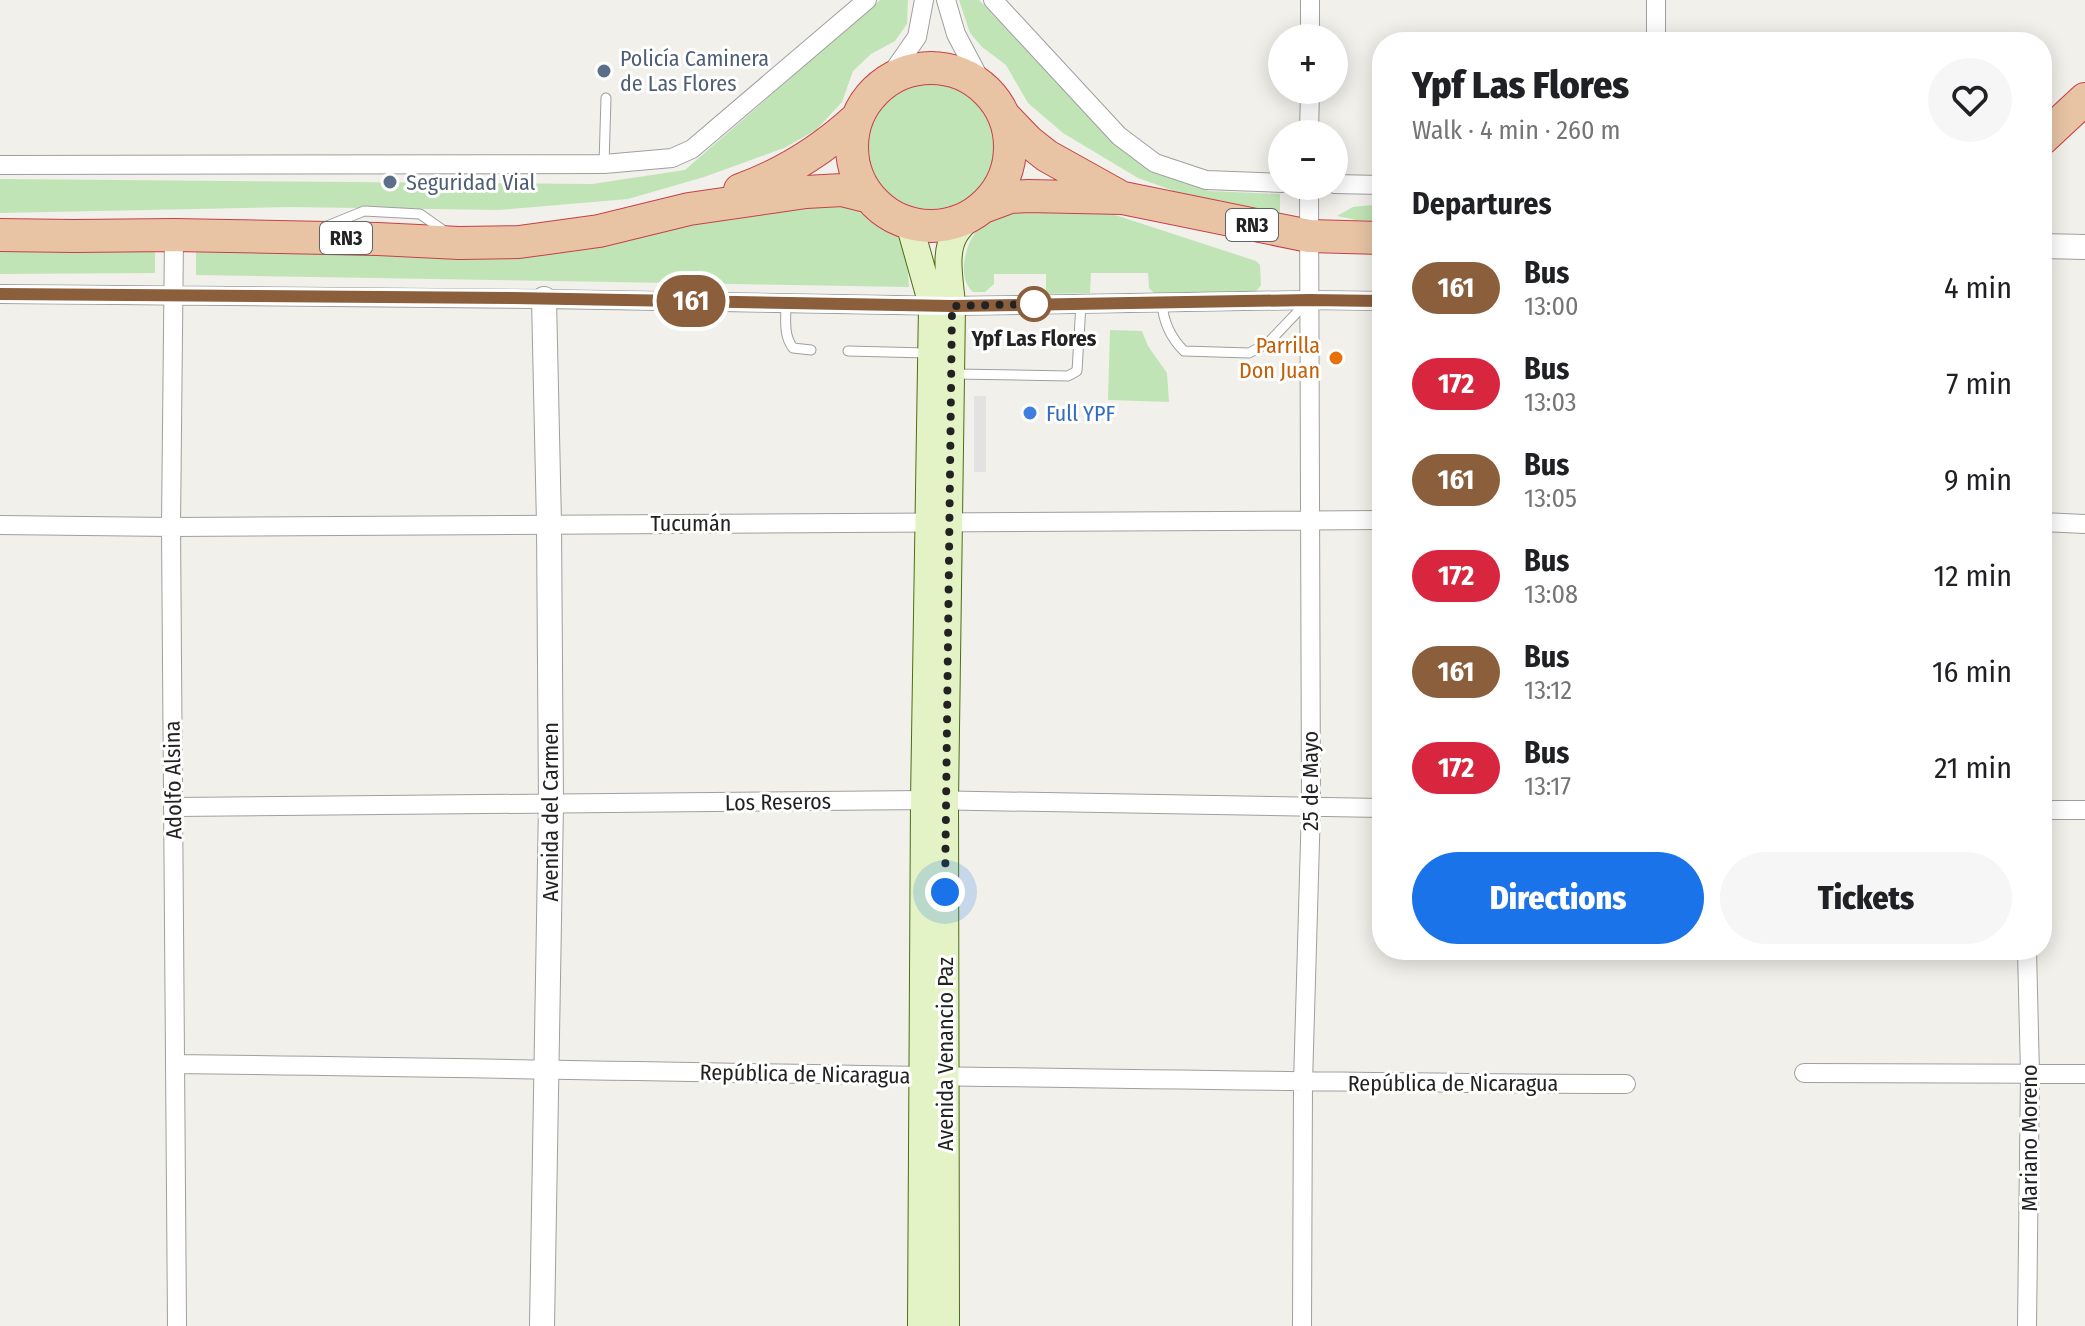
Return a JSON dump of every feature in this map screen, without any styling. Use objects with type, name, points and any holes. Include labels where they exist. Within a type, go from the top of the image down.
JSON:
[{"type":"highway","name":"RN3","points":[[978,211],[999,188],[1008,165],[1010,140],[1004,116],[996,101],[968,76],[948,69],[927,67],[906,71],[887,80],[868,97],[856,119],[852,160],[859,180],[870,197],[888,213],[909,223],[925,226],[958,221],[1010,197],[1123,198],[1309,236],[1372,238]]},
{"type":"highway","points":[[2052,130],[2085,99]]},
{"type":"highway","name":"RN3","points":[[1004,116],[1047,156],[1123,198]]},
{"type":"highway","name":"RN3","points":[[689,209],[769,179],[812,155],[856,119]]},
{"type":"highway","name":"RN3","points":[[0,235],[519,242],[599,231],[689,209],[806,192],[842,190],[870,197]]},
{"type":"main road","name":"Avenida Venancio Paz","points":[[943,1326],[934,1077],[938,522],[931,353],[951,244],[956,232],[978,211]]},
{"type":"main road","name":"Avenida Venancio Paz","points":[[909,223],[942,305],[951,374],[938,522]]},
{"type":"main road","name":"Avenida Venancio Paz","points":[[921,1326],[934,1077]]},
{"type":"main road","points":[[921,1326],[943,1326]]},
{"type":"street","points":[[0,165],[604,164],[672,158],[692,149],[867,0]]},
{"type":"street","points":[[887,80],[917,37],[924,0]]},
{"type":"street","points":[[946,0],[956,34],[985,89]]},
{"type":"street","points":[[993,0],[1119,136],[1155,163],[1206,180],[1268,182]]},
{"type":"street","points":[[1310,0],[1310,24]]},
{"type":"street","points":[[1656,0],[1656,32]]},
{"type":"street","points":[[1348,184],[1372,185]]},
{"type":"street","name":"25 de Mayo","points":[[1302,1326],[1303,1083],[1311,807],[1309,200]]},
{"type":"street","name":"Adolfo Alsina","points":[[174,235],[171,527],[177,1326]]},
{"type":"street","points":[[2052,246],[2085,247]]},
{"type":"street","points":[[0,294],[942,305],[1372,301]]},
{"type":"street","name":"Avenida del Carmen","points":[[542,1326],[551,804],[544,299]]},
{"type":"street","name":"Tucumán","points":[[0,525],[171,527],[1372,520]]},
{"type":"street","points":[[2052,522],[2085,524]]},
{"type":"street","name":"Los Reseros","points":[[173,807],[934,800],[1372,808]]},
{"type":"street","points":[[2052,810],[2085,810]]},
{"type":"street","name":"Mariano Moreno","points":[[2027,960],[2030,1074],[2027,1326]]},
{"type":"street","name":"República de Nicaragua","points":[[175,1064],[1303,1083],[1626,1084]]},
{"type":"street","points":[[1804,1073],[2085,1074]]},
{"type":"lane","points":[[604,164],[606,98]]},
{"type":"lane","points":[[1162,302],[1163,317],[1173,340],[1184,351],[1249,353],[1268,343],[1309,300]]},
{"type":"lane","points":[[786,303],[789,344],[793,348],[811,350]]},
{"type":"lane","points":[[951,374],[1068,376],[1077,371],[1081,304]]},
{"type":"lane","points":[[848,351],[931,353]]},
{"type":"green space","points":[[880,0],[908,0],[907,24],[895,41],[871,54],[853,71],[842,102],[816,130],[784,148],[704,177],[628,199],[499,210],[290,207],[0,213],[0,179],[592,184],[685,170]]},
{"type":"green space","points":[[959,0],[979,0],[1113,142],[1151,172],[1209,191],[1268,193],[1268,200],[1280,200],[1280,216],[1219,207],[1138,178],[1063,133],[1028,103],[1006,65],[982,47],[970,33]]},
{"type":"green space","points":[[931,83],[955,88],[975,102],[989,122],[994,146],[989,170],[975,190],[955,204],[931,209],[907,204],[887,190],[873,170],[868,146],[873,122],[887,102],[907,88]]},
{"type":"green space","points":[[819,198],[871,212],[886,224],[906,246],[909,287],[196,275],[196,246],[496,252]]},
{"type":"green space","points":[[1372,205],[1372,221],[1337,216],[1353,207]]},
{"type":"green space","points":[[1021,207],[1106,212],[1256,261],[1260,265],[1261,285],[1255,293],[1155,294],[1149,288],[1148,273],[1091,273],[1090,293],[1046,294],[1046,274],[994,274],[994,284],[985,292],[973,292],[964,275],[964,264],[975,232],[992,215]]},
{"type":"green space","points":[[0,247],[155,248],[155,273],[0,274]]},
{"type":"green space","points":[[1110,330],[1142,331],[1148,346],[1167,373],[1169,402],[1108,400]]},
{"type":"shaded area","points":[[974,396],[986,396],[986,472],[974,472]]},
{"type":"bus line","name":"161","points":[[0,294],[513,298],[952,306],[1372,301]]},
{"type":"place","name":"Policía Caminera de Las Flores","points":[[604,71]]},
{"type":"place","name":"Seguridad Vial","points":[[390,182]]},
{"type":"place","name":"Ypf Las Flores","points":[[1034,304]]},
{"type":"place","name":"Parrilla Don Juan","points":[[1336,358]]},
{"type":"place","name":"Full YPF","points":[[1030,413]]},
{"type":"route","points":[[945,892],[952,306],[1034,304]]}]
